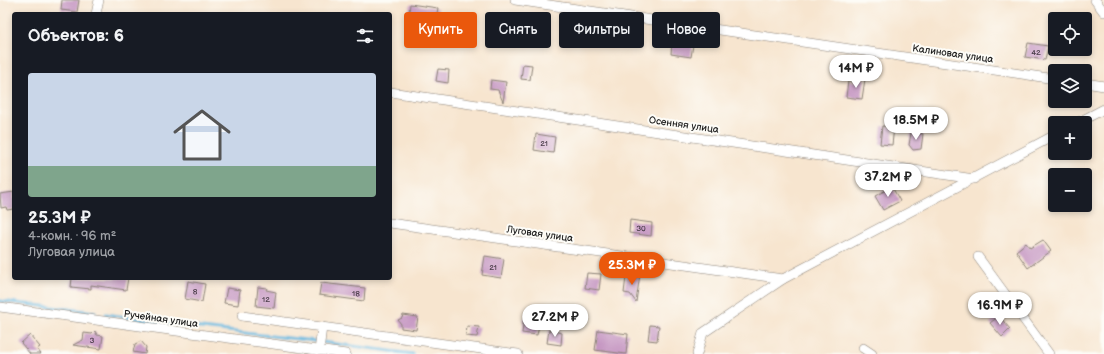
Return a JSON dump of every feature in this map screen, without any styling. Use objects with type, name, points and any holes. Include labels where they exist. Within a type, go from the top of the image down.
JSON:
[{"type":"street","points":[[96,12],[99,0]]},
{"type":"street","name":"Калиновая улица","points":[[515,0],[1048,78]]},
{"type":"street","points":[[1096,0],[1104,12]]},
{"type":"street","points":[[1092,84],[1104,86]]},
{"type":"street","name":"Осенняя улица","points":[[392,92],[974,179]]},
{"type":"street","points":[[1090,116],[1104,109]]},
{"type":"street","points":[[697,354],[703,333],[783,279],[1048,139]]},
{"type":"street","name":"Луговая улица","points":[[392,223],[783,279]]},
{"type":"street","points":[[978,257],[1049,354]]},
{"type":"street","name":"Ручейная улица","points":[[0,307],[346,354]]},
{"type":"street","points":[[242,316],[518,354]]},
{"type":"street","points":[[319,351],[322,327]]},
{"type":"street","points":[[864,348],[872,354]]},
{"type":"building","points":[[62,0],[79,0],[77,12],[61,10]]},
{"type":"building","points":[[410,4],[438,8],[437,12],[409,12]]},
{"type":"building","points":[[1028,43],[1048,46],[1045,60],[1025,57]]},
{"type":"building","points":[[671,48],[692,48],[691,57],[671,54]]},
{"type":"building","points":[[523,64],[532,65],[530,80],[521,79]]},
{"type":"building","points":[[438,69],[449,70],[448,83],[436,81]]},
{"type":"building","points":[[854,78],[865,79],[862,99],[846,97],[848,81],[854,82]]},
{"type":"building","points":[[491,80],[506,82],[503,102],[498,90],[490,89]]},
{"type":"building","points":[[882,126],[894,127],[892,145],[880,144]]},
{"type":"building","points":[[911,133],[923,134],[921,149],[913,150],[909,145]]},
{"type":"building","points":[[536,134],[555,137],[553,153],[534,150]]},
{"type":"building","points":[[892,187],[900,201],[883,210],[875,196]]},
{"type":"building","points":[[12,192],[12,209],[7,210],[6,207],[1,208],[0,194]]},
{"type":"building","points":[[630,220],[652,223],[651,236],[629,233]]},
{"type":"building","points":[[1043,240],[1051,251],[1028,268],[1016,251],[1026,243],[1030,248]]},
{"type":"building","points":[[485,256],[504,259],[501,278],[482,275]]},
{"type":"building","points":[[587,273],[601,274],[599,290],[585,288]]},
{"type":"building","points":[[640,274],[636,302],[630,294],[624,293],[626,277],[633,278]]},
{"type":"building","points":[[72,280],[128,280],[126,290],[91,285],[91,289],[71,287]]},
{"type":"building","points":[[188,281],[205,284],[202,302],[185,299]]},
{"type":"building","points":[[321,283],[365,288],[364,301],[319,295]]},
{"type":"building","points":[[258,287],[267,288],[266,290],[276,292],[274,308],[256,306]]},
{"type":"building","points":[[227,288],[240,290],[238,305],[224,303]]},
{"type":"building","points":[[403,315],[418,317],[416,330],[401,328],[401,324],[398,320],[402,318]]},
{"type":"building","points":[[999,316],[1010,329],[1002,337],[990,323]]},
{"type":"building","points":[[524,318],[540,320],[537,335],[522,333]]},
{"type":"building","points":[[650,325],[659,326],[657,341],[648,340]]},
{"type":"building","points":[[467,326],[479,327],[477,337],[466,336]]},
{"type":"building","points":[[549,330],[562,333],[561,345],[547,343]]},
{"type":"building","points":[[598,330],[628,334],[626,354],[595,350]]},
{"type":"building","points":[[95,331],[97,335],[103,336],[101,349],[73,345],[83,340],[84,333],[92,334]]},
{"type":"building","points":[[30,335],[40,347],[37,349],[41,354],[30,354],[21,343]]},
{"type":"building","points":[[141,341],[146,347],[145,354],[133,352],[135,344]]},
{"type":"waterway","points":[[0,301],[95,312]]},
{"type":"waterway","points":[[106,314],[184,326],[413,354]]}]
